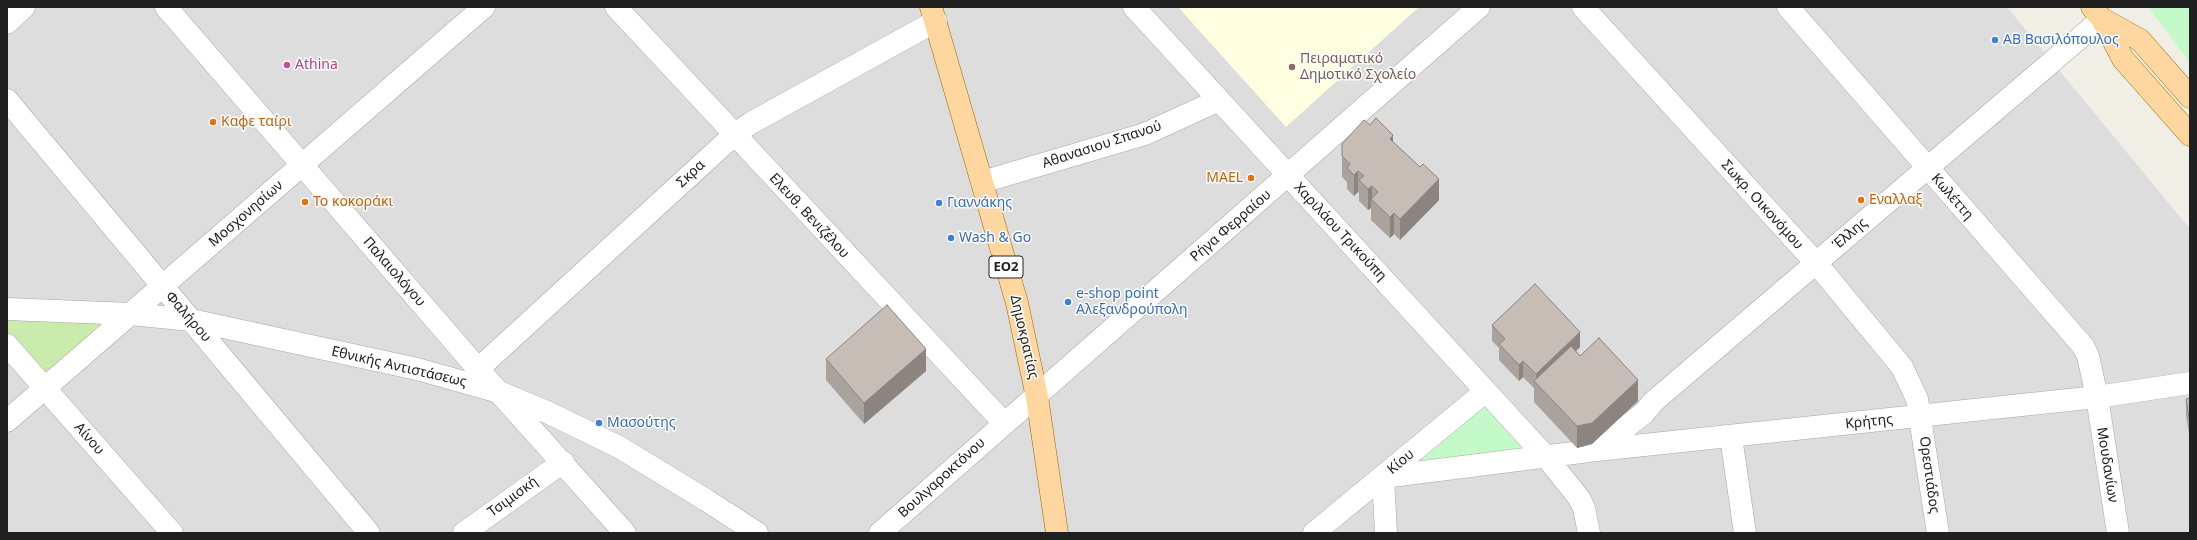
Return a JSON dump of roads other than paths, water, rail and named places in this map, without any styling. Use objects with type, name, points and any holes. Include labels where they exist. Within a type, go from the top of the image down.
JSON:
[{"type":"main road","points":[[2097,13],[2140,40],[2190,97]]},
{"type":"main road","points":[[2097,13],[2123,59],[2190,135]]},
{"type":"main road","name":"Δημοκρατίας","points":[[934,14],[1016,303],[1037,397],[1057,533]]},
{"type":"street","points":[[7,22],[24,7]]},
{"type":"street","name":"Παλαιολόγου","points":[[166,7],[478,369],[563,462],[625,533]]},
{"type":"street","name":"Μοσχονησίων","points":[[7,421],[484,7]]},
{"type":"street","name":"Ελευθ. Βενιζέλου","points":[[616,7],[1004,423]]},
{"type":"street","name":"Χαριλάου Τρικούπη","points":[[1134,7],[1547,458],[1584,508],[1589,533]]},
{"type":"street","name":"Ρήγα Φερραίου","points":[[1004,423],[1037,397],[1479,7]]},
{"type":"street","name":"Σωκρ. Οικονόμου","points":[[1583,7],[1816,263],[1902,367],[1917,399],[1921,416]]},
{"type":"street","name":"Κωλέττη","points":[[1788,7],[2083,346],[2088,356],[2097,396]]},
{"type":"street","name":"Έλλης","points":[[1597,450],[1644,413],[1653,402],[1928,168],[2097,13]]},
{"type":"street","name":"Σκρα","points":[[478,369],[734,135],[751,123],[934,14]]},
{"type":"street","name":"Φαλήρου","points":[[7,100],[369,533]]},
{"type":"street","name":"Αθανασιου Σπανού","points":[[982,182],[1145,134],[1219,100]]},
{"type":"street","name":"Εθνικής Αντιστάσεως","points":[[7,308],[131,314],[191,320],[416,369],[499,392],[586,430],[619,447],[757,533]]},
{"type":"street","name":"Αίνου","points":[[7,345],[172,533]]},
{"type":"street","name":"Κρήτης","points":[[1383,477],[1547,458],[1597,450],[1731,437],[2097,396],[2190,383]]},
{"type":"street","name":"Κίου","points":[[1314,533],[1486,391]]},
{"type":"street","name":"Μουδανίων","points":[[2097,396],[2118,533]]},
{"type":"street","name":"Ορεστιάδος","points":[[1921,416],[1938,533]]},
{"type":"street","name":"Βουλγαροκτόνου","points":[[880,533],[1004,423]]},
{"type":"street","points":[[1731,437],[1745,533]]},
{"type":"street","name":"Τσιμισκή","points":[[464,533],[563,462]]},
{"type":"street","points":[[1383,477],[1386,533]]},
{"type":"place","name":"ΑΒ Βασιλόπουλος","points":[[1995,40]]},
{"type":"place","name":"Athina","points":[[287,65]]},
{"type":"place","name":"Πειραματικό Δημοτικό Σχολείο","points":[[1292,67]]},
{"type":"place","name":"Καφε ταίρι","points":[[213,122]]},
{"type":"place","name":"MAEL","points":[[1251,178]]},
{"type":"place","name":"Εναλλαξ","points":[[1861,200]]},
{"type":"place","name":"Το κοκοράκι","points":[[305,202]]},
{"type":"place","name":"Γιαννάκης","points":[[939,203]]},
{"type":"place","name":"Wash & Go","points":[[951,238]]},
{"type":"place","name":"e-shop point Αλεξανδρούπολη","points":[[1068,302]]},
{"type":"place","name":"Μασούτης","points":[[599,423]]}]
